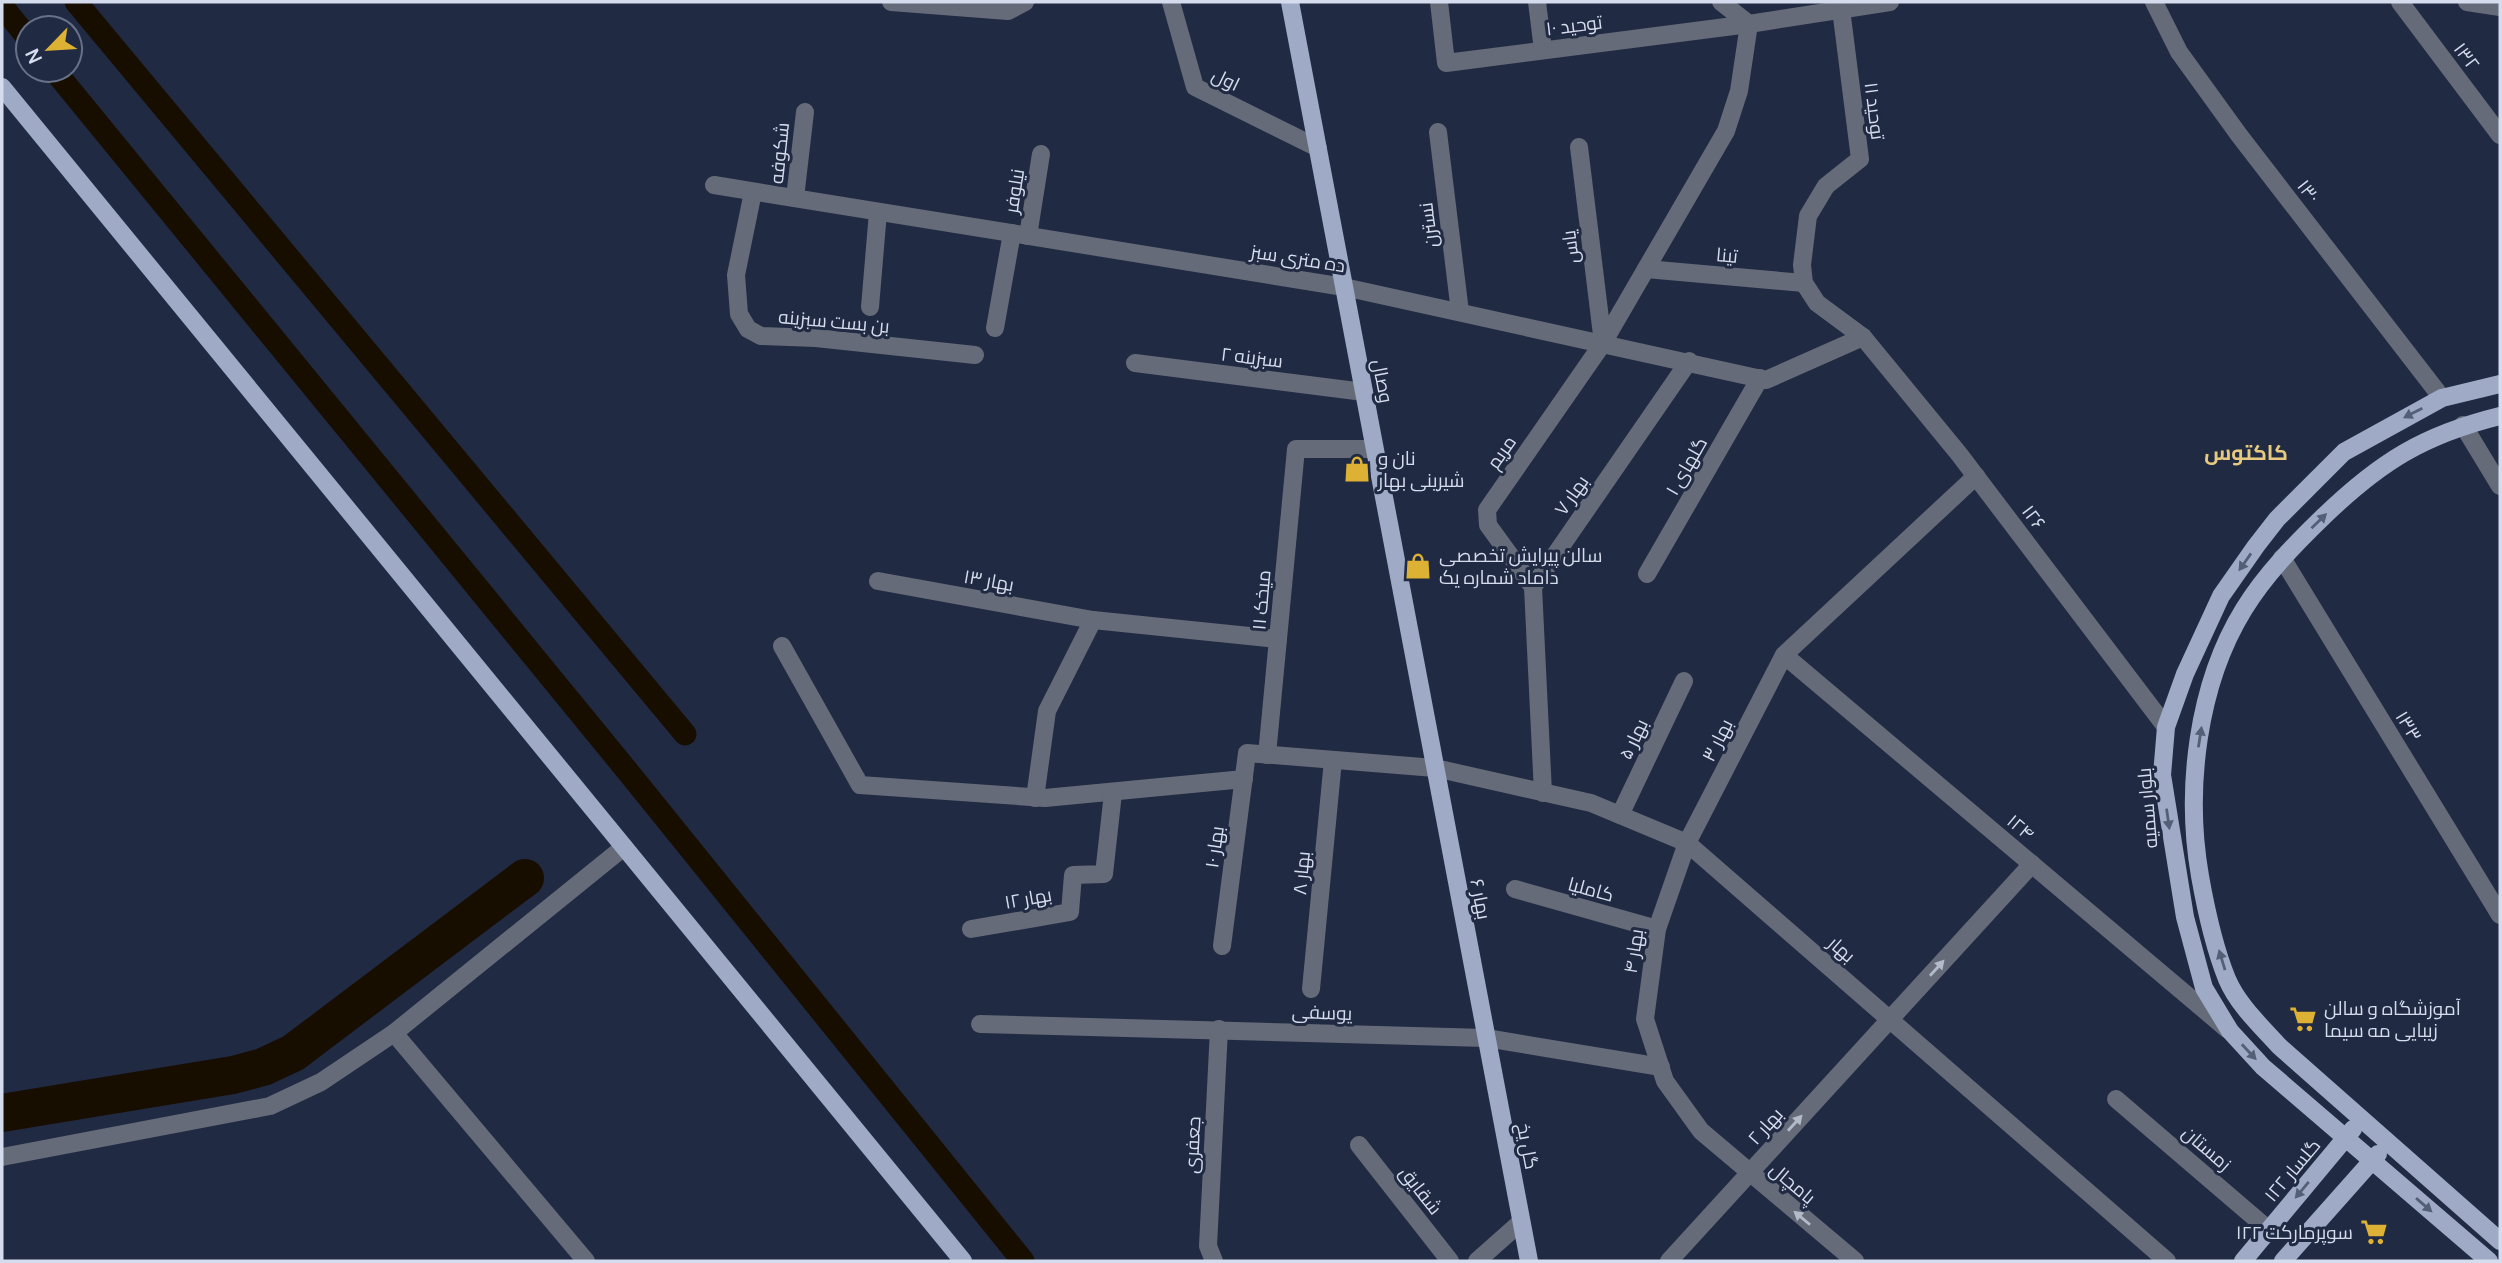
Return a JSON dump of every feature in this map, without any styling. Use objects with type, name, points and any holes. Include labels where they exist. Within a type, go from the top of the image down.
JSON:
[{"type":"main road","name":"وصال","points":[[1290,2],[1435,768]]},
{"type":"main road","points":[[2,87],[963,1261]]},
{"type":"main road","name":"بلوار سمیه","points":[[2489,1261],[2263,1067],[2230,1031],[2204,988],[2185,917],[2162,775],[2166,727],[2185,674],[2221,596],[2272,526],[2344,452],[2442,398],[2500,384]]},
{"type":"main road","points":[[2500,416],[2463,425],[2421,442],[2364,477],[2282,558],[2243,611],[2210,685],[2193,797],[2195,846],[2206,909],[2227,980],[2250,1014],[2279,1046],[2500,1241]]},
{"type":"main road","name":"بهار ۶","points":[[1435,768],[1486,1038]]},
{"type":"main road","name":"گل یخ","points":[[1486,1038],[1529,1261]]},
{"type":"main road","name":"گلسار ۱۲۲","points":[[2243,1261],[2362,1119]]},
{"type":"main road","points":[[2283,1261],[2388,1142]]},
{"type":"street","points":[[891,2],[1008,12],[1025,2]]},
{"type":"street","name":"اول","points":[[1171,2],[1195,88],[1318,148]]},
{"type":"street","name":"توحید ۱۰","points":[[1439,2],[1446,63],[1749,24],[1890,2]]},
{"type":"street","points":[[1537,2],[1543,50]]},
{"type":"street","points":[[1721,2],[1749,24]]},
{"type":"street","name":"۱۳۰","points":[[2154,2],[2179,52],[2231,124],[2442,398]]},
{"type":"street","name":"۱۳۲","points":[[2400,2],[2500,135]]},
{"type":"street","points":[[2467,2],[2500,7]]},
{"type":"street","name":"توحید ۱۱","points":[[1804,283],[1802,265],[1808,216],[1826,186],[1860,159],[1840,9]]},
{"type":"street","name":"مریم","points":[[1533,587],[1488,525],[1487,510],[1603,343],[1726,131],[1739,91],[1749,24]]},
{"type":"street","name":"شکوفه","points":[[795,198],[805,112]]},
{"type":"street","name":"نسترن","points":[[1438,132],[1460,312]]},
{"type":"street","name":"یاس","points":[[1580,147],[1603,343]]},
{"type":"street","name":"نیلوفر","points":[[995,328],[1041,154]]},
{"type":"street","name":"ده متری سبز","points":[[714,185],[1344,287],[1760,378]]},
{"type":"street","name":"بن بست سبزینه","points":[[753,192],[736,275],[739,314],[748,330],[761,336],[816,338],[975,355]]},
{"type":"street","points":[[870,307],[878,212]]},
{"type":"street","name":"تینا","points":[[1646,269],[1804,283]]},
{"type":"street","points":[[1804,283],[1816,303],[1863,337]]},
{"type":"street","points":[[1760,378],[1766,380],[1863,337]]},
{"type":"street","name":"۱۲۶","points":[[1863,337],[1976,476],[2166,727]]},
{"type":"street","name":"بهار ۷","points":[[1533,587],[1689,361]]},
{"type":"street","name":"سبزینه ۲","points":[[1135,363],[1364,392]]},
{"type":"street","name":"گلهای ۱","points":[[1647,574],[1760,378]]},
{"type":"street","points":[[2463,425],[2500,486]]},
{"type":"street","name":"میخک ۱۱","points":[[1267,755],[1296,449],[1374,449]]},
{"type":"street","name":"بهار ۳","points":[[1687,843],[1784,655],[1976,476]]},
{"type":"street","name":"۱۳۳","points":[[2282,558],[2500,915]]},
{"type":"street","name":"بهار ۱۳","points":[[878,581],[1093,620],[1278,639]]},
{"type":"street","points":[[1533,587],[1543,793]]},
{"type":"street","points":[[1035,798],[1047,711],[1093,620]]},
{"type":"street","points":[[782,646],[860,785],[1035,798],[1114,793],[1244,779]]},
{"type":"street","name":"۱۲۴","points":[[1784,655],[2230,1031]]},
{"type":"street","name":"بهار ۵","points":[[1620,815],[1684,681]]},
{"type":"street","name":"بهار","points":[[1247,753],[1435,768],[1591,803],[1687,843],[2166,1261]]},
{"type":"street","name":"بهار ۱۰","points":[[1222,946],[1247,753]]},
{"type":"street","name":"بهار ۸","points":[[1311,989],[1333,760]]},
{"type":"street","name":"بهار ۱۲","points":[[971,929],[1070,912],[1073,875],[1104,874],[1114,793]]},
{"type":"street","name":"بهار ۴","points":[[1661,1067],[1645,1019],[1657,929],[1687,843]]},
{"type":"street","points":[[2,1157],[270,1106],[321,1082],[394,1033],[624,847]]},
{"type":"street","name":"بهار ۲","points":[[1669,1261],[2032,864]]},
{"type":"street","name":"کاملیا","points":[[1515,890],[1657,929]]},
{"type":"street","name":"یوسفی","points":[[980,1024],[1486,1038],[1661,1067]]},
{"type":"street","name":"جعفری","points":[[1214,1261],[1208,1247],[1219,1029]]},
{"type":"street","points":[[394,1033],[586,1261]]},
{"type":"street","name":"پامچال","points":[[1661,1067],[1665,1081],[1701,1131],[1855,1261]]},
{"type":"street","name":"زمستان","points":[[2116,1099],[2269,1230]]},
{"type":"street","name":"شقایق","points":[[1359,1145],[1450,1261]]},
{"type":"street","points":[[1477,1261],[1521,1222]]},
{"type":"waterway","points":[[76,2],[685,734]]},
{"type":"waterway","points":[[2,6],[14,21]]},
{"type":"waterway","points":[[65,84],[629,773],[1023,1261]]},
{"type":"waterway","points":[[2,1113],[233,1075],[263,1067],[293,1053],[525,878]]},
{"type":"place","name":"نان و شیرینی بهار","points":[[1357,469]]},
{"type":"place","name":"سالن پیرایش تخصصی داماد شماره یک","points":[[1418,566]]},
{"type":"place","name":"آموزشگاه و سالن زیبایی مه سیما","points":[[2303,1019]]},
{"type":"place","name":"سوپرمارکت ۱۲۲","points":[[2374,1232]]},
{"type":"district","name":"کاکتوس","points":[[2246,452]]}]
